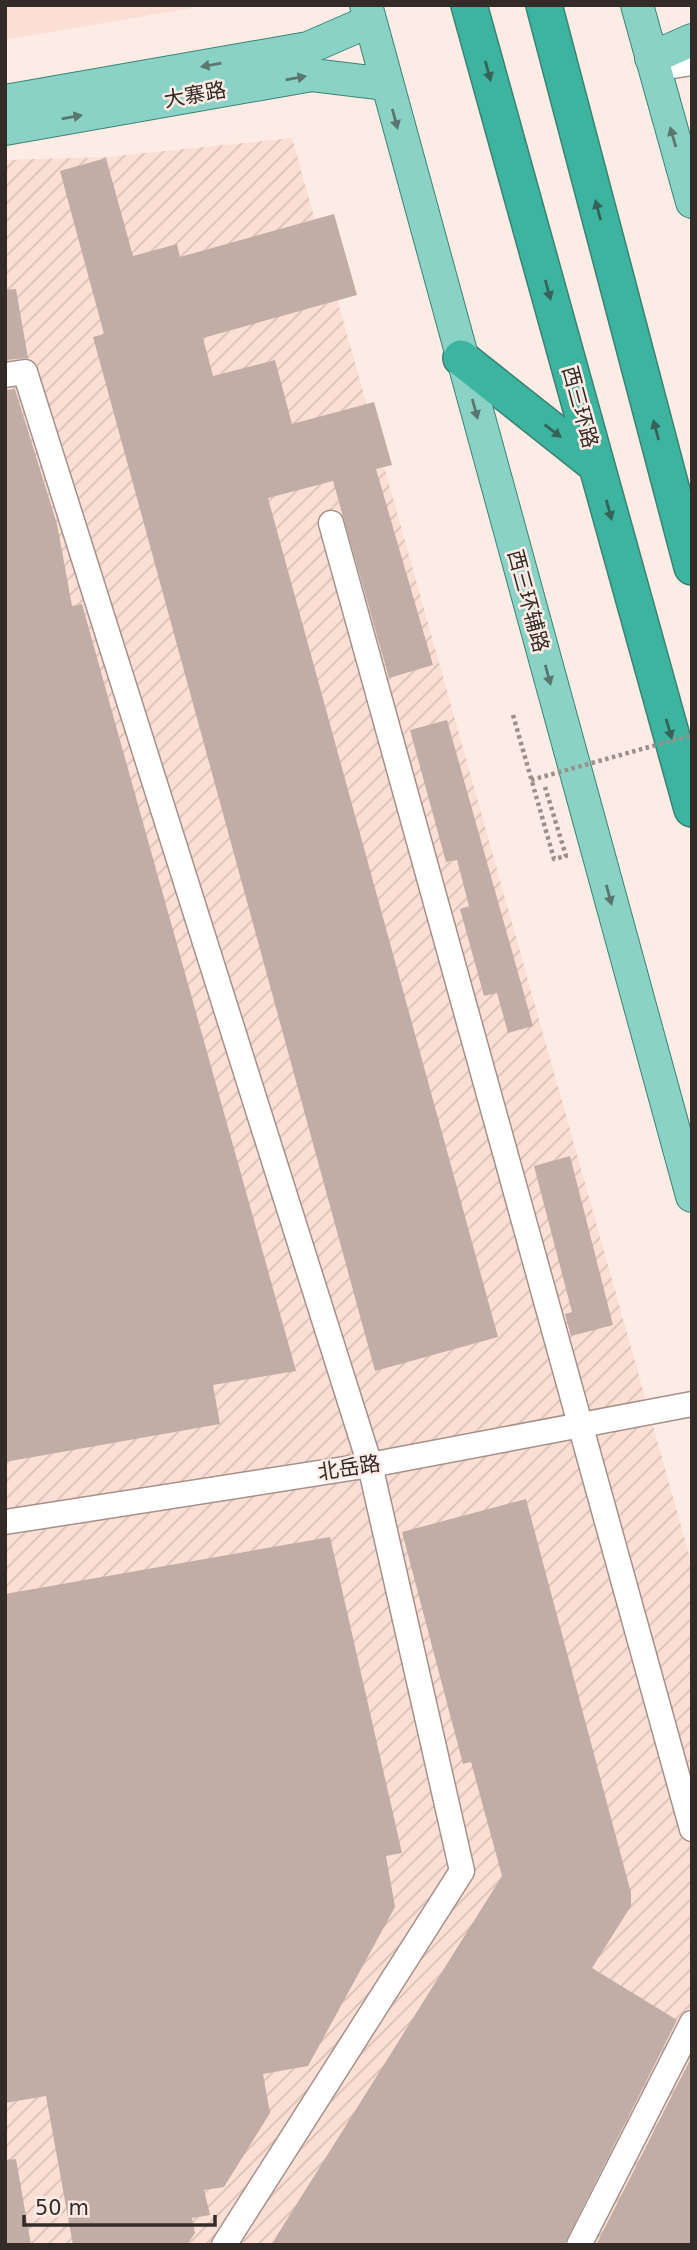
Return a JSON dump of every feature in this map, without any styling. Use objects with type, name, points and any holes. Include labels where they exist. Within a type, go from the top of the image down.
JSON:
[{"type":"highway","name":"西三环路","points":[[469,5],[692,809]]},
{"type":"highway","points":[[544,5],[692,567]]},
{"type":"highway","points":[[461,358],[596,465]]},
{"type":"main road","points":[[637,5],[692,202]]},
{"type":"main road","name":"西三环辅路","points":[[368,13],[692,1196]]},
{"type":"main road","name":"大寨路","points":[[5,101],[308,48],[368,13]]},
{"type":"main road","points":[[653,64],[692,40]]},
{"type":"main road","name":"大寨路","points":[[5,129],[312,75],[386,84]]},
{"type":"street","points":[[653,64],[692,63]]},
{"type":"street","points":[[5,375],[25,372],[370,1465],[462,1871],[224,2245]]},
{"type":"street","points":[[331,523],[692,1829]]},
{"type":"street","name":"北岳路","points":[[5,1522],[370,1465],[692,1404]]},
{"type":"street","points":[[579,2245],[692,2023]]},
{"type":"path","points":[[513,715],[554,859],[566,856],[545,787]]},
{"type":"path","points":[[531,780],[692,735]]},
{"type":"shaded area","points":[[5,5],[209,5],[5,40]]},
{"type":"shaded area","points":[[292,138],[692,1565],[692,2245],[5,2245],[5,160],[106,157]]},
{"type":"building","points":[[106,158],[133,256],[177,244],[180,257],[334,214],[357,295],[203,338],[213,376],[275,360],[292,424],[374,402],[392,465],[376,469],[433,665],[389,678],[333,481],[268,498],[498,1337],[375,1371],[93,337],[104,334],[60,171]]},
{"type":"building","points":[[16,289],[28,358],[5,360],[5,290]]},
{"type":"building","points":[[15,389],[57,524],[72,606],[82,604],[296,1371],[213,1385],[220,1424],[5,1462],[5,390]]},
{"type":"building","points":[[447,720],[533,1026],[508,1033],[497,993],[484,996],[460,909],[469,906],[457,860],[446,862],[410,730]]},
{"type":"building","points":[[570,1156],[613,1325],[571,1336],[565,1314],[572,1312],[534,1166]]},
{"type":"building","points":[[526,1499],[631,1893],[631,1906],[592,1968],[677,2020],[564,2245],[271,2245],[502,1876],[471,1762],[463,1764],[402,1532]]},
{"type":"building","points":[[330,1537],[402,1853],[386,1856],[395,1907],[308,2066],[263,2074],[270,2113],[224,2187],[204,2190],[210,2215],[192,2218],[195,2233],[187,2245],[73,2245],[46,2096],[5,2103],[5,1594]]},
{"type":"building","points":[[692,2056],[692,2245],[596,2245]]},
{"type":"building","points":[[16,2159],[31,2245],[5,2245],[5,2160]]}]
